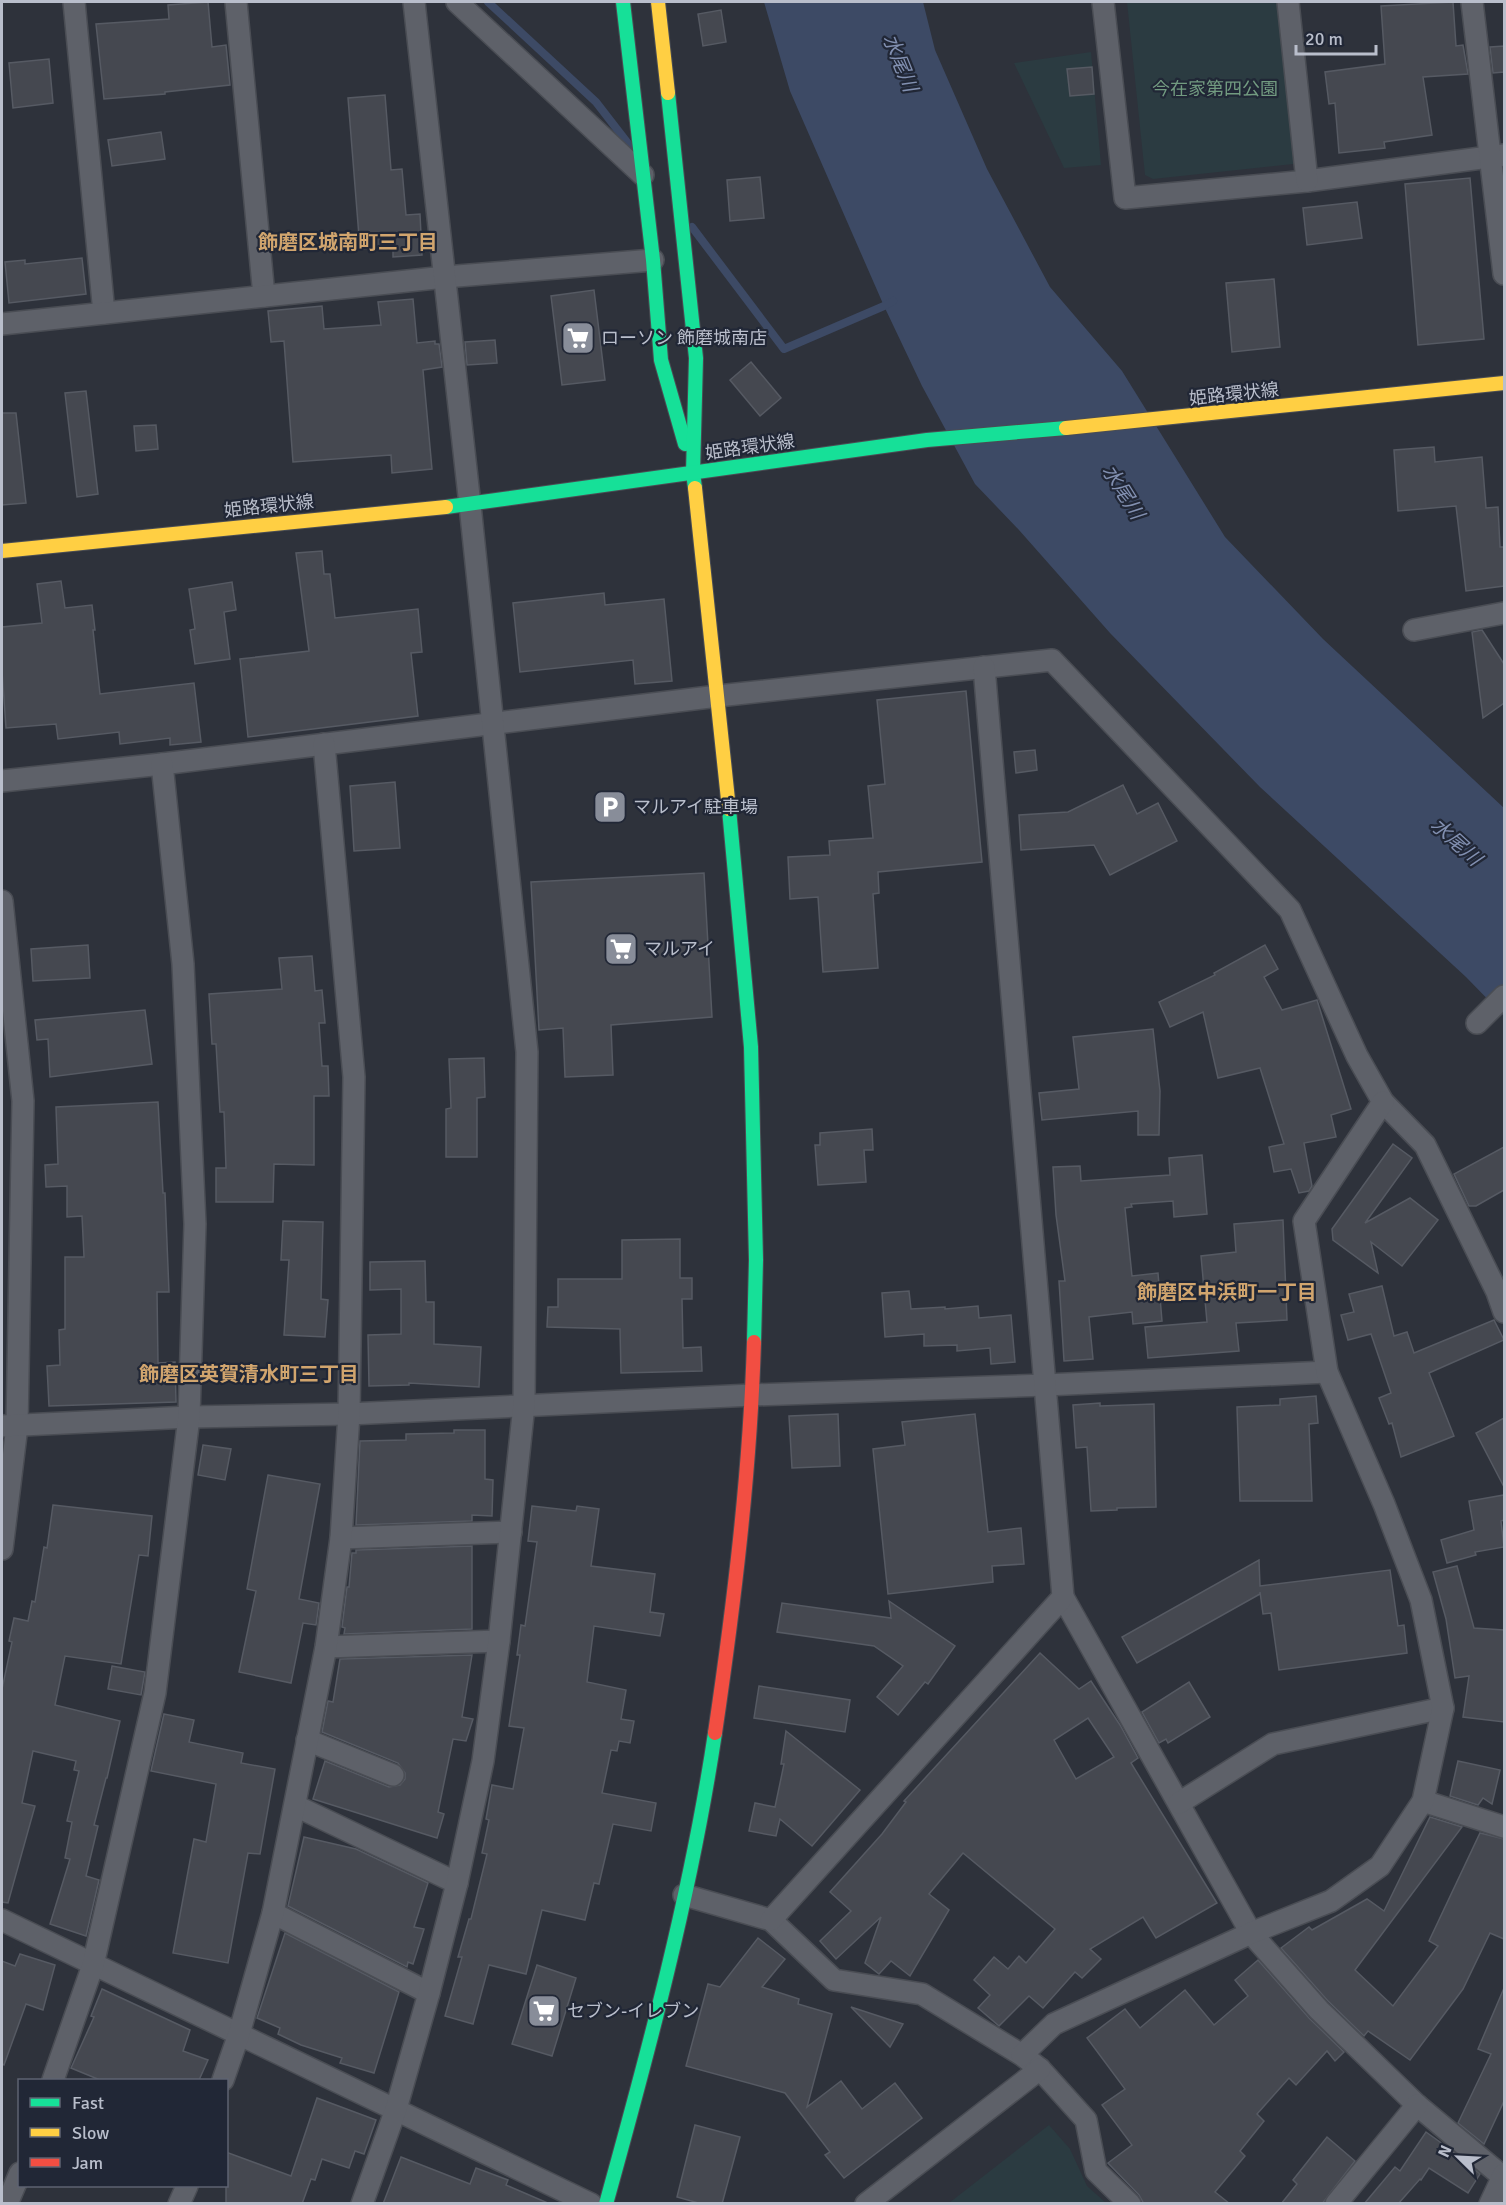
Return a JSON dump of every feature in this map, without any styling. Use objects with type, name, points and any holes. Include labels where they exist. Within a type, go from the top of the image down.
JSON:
[{"type":"street","points":[[74,2],[104,313]]},
{"type":"street","points":[[236,2],[264,296]]},
{"type":"street","points":[[362,2204],[396,2109],[429,1993],[457,1883],[483,1761],[499,1641],[524,1405],[526,1052],[470,505],[414,2]]},
{"type":"street","points":[[457,2],[643,175]]},
{"type":"street","points":[[623,2],[653,260],[661,360],[693,473]]},
{"type":"street","points":[[606,2204],[650,2045],[709,1772],[734,1601],[752,1395],[756,1260],[751,1047],[718,696],[693,473],[696,358],[658,2]]},
{"type":"street","points":[[1103,2],[1125,198],[1307,182],[1497,157]]},
{"type":"street","points":[[1288,2],[1307,182]]},
{"type":"street","points":[[1472,2],[1497,157],[1504,274]]},
{"type":"street","points":[[2,324],[445,276],[653,260]]},
{"type":"street","name":"姫路環状線","points":[[2,550],[470,505],[927,440],[1174,418],[1504,383]]},
{"type":"street","points":[[1414,630],[1504,613]]},
{"type":"street","points":[[2,781],[492,725],[718,696],[1052,660],[1290,910],[1357,1056],[1383,1102],[1425,1145],[1497,1292],[1504,1312]]},
{"type":"street","points":[[984,668],[1063,1597],[1251,1933],[1319,2010],[1417,2104],[1504,2175],[1490,2204]]},
{"type":"street","points":[[223,2079],[239,2034],[273,1914],[326,1647],[341,1538],[350,1414],[354,1077],[324,744]]},
{"type":"street","points":[[53,2079],[93,1965],[155,1693],[189,1417],[195,1224],[183,964],[162,764]]},
{"type":"street","points":[[2,901],[24,1101],[2,1549]]},
{"type":"street","points":[[1477,1023],[1504,996]]},
{"type":"street","points":[[1022,2055],[1054,2024],[1251,1933],[1331,1901],[1380,1866],[1423,1801],[1443,1708],[1421,1600],[1384,1504],[1328,1372],[1304,1221],[1383,1102]]},
{"type":"street","points":[[9,1426],[189,1417],[350,1414],[1328,1372]]},
{"type":"street","points":[[341,1538],[511,1532]]},
{"type":"street","points":[[771,1920],[1063,1597]]},
{"type":"street","points":[[326,1647],[499,1641]]},
{"type":"street","points":[[1179,1803],[1273,1744],[1443,1708]]},
{"type":"street","points":[[308,1740],[393,1775]]},
{"type":"street","points":[[1423,1801],[1504,1827]]},
{"type":"street","points":[[296,1806],[457,1883]]},
{"type":"street","points":[[684,1895],[771,1920],[834,1980],[922,1994],[1022,2055],[1040,2069],[1086,2120],[1096,2171],[1130,2204]]},
{"type":"street","points":[[273,1914],[429,1993]]},
{"type":"street","points":[[2,1920],[591,2204]]},
{"type":"street","points":[[866,2204],[1040,2069]]},
{"type":"street","points":[[1336,2204],[1417,2104]]},
{"type":"street","points":[[7,2204],[18,2178]]},
{"type":"street","points":[[179,2204],[187,2187]]},
{"type":"green space","name":"今在家第四公園","points":[[1127,2],[1284,2],[1301,145],[1293,164],[1153,179],[1145,175]]},
{"type":"green space","points":[[1091,52],[1101,165],[1064,168],[1014,63]]},
{"type":"green space","points":[[1049,2125],[1070,2149],[1087,2186],[1106,2203],[949,2203]]},
{"type":"water","name":"水尾川","points":[[764,2],[923,2],[935,50],[987,169],[1050,287],[1122,371],[1225,537],[1323,639],[1504,808],[1504,1016],[1466,977],[1260,787],[1110,633],[975,484],[922,386],[884,306],[790,91]]},
{"type":"building","points":[[208,2],[212,47],[226,45],[230,85],[104,99],[96,24],[169,19],[168,5]]},
{"type":"building","points":[[1453,2],[1456,46],[1463,45],[1468,74],[1423,77],[1432,135],[1384,142],[1385,148],[1339,153],[1335,103],[1329,104],[1325,72],[1385,64],[1381,6]]},
{"type":"building","points":[[721,10],[726,42],[703,46],[698,14]]},
{"type":"building","points":[[1504,46],[1504,72],[1493,73],[1490,47]]},
{"type":"building","points":[[49,59],[53,103],[13,108],[9,63]]},
{"type":"building","points":[[1092,67],[1094,94],[1070,96],[1067,69]]},
{"type":"building","points":[[385,95],[391,170],[402,169],[406,215],[420,214],[422,255],[393,257],[393,247],[360,249],[348,98]]},
{"type":"building","points":[[161,132],[165,159],[112,166],[108,140]]},
{"type":"building","points":[[760,177],[764,218],[730,221],[727,180]]},
{"type":"building","points":[[1470,178],[1484,339],[1418,345],[1405,184]]},
{"type":"building","points":[[1357,202],[1362,238],[1307,245],[1303,208]]},
{"type":"building","points":[[82,258],[86,294],[9,303],[5,262],[25,260],[25,264]]},
{"type":"building","points":[[1274,279],[1280,347],[1232,352],[1226,283]]},
{"type":"building","name":"ローソン 飾磨城南店","points":[[594,290],[605,380],[562,385],[551,296]]},
{"type":"building","points":[[413,299],[417,343],[435,341],[435,344],[439,344],[442,367],[423,370],[432,469],[392,473],[391,455],[293,462],[284,341],[271,342],[268,311],[322,306],[324,329],[381,325],[378,302]]},
{"type":"building","points":[[495,340],[497,363],[467,365],[465,342]]},
{"type":"building","points":[[751,362],[781,398],[760,416],[730,380]]},
{"type":"building","points":[[86,391],[98,494],[77,497],[65,393]]},
{"type":"building","points":[[2,413],[16,413],[26,503],[2,505]]},
{"type":"building","points":[[156,425],[158,449],[136,451],[134,426]]},
{"type":"building","points":[[1434,447],[1435,462],[1482,457],[1486,508],[1498,507],[1500,547],[1504,547],[1504,586],[1466,591],[1456,506],[1398,511],[1394,450]]},
{"type":"building","points":[[322,551],[324,574],[330,574],[335,618],[418,609],[422,652],[411,653],[418,716],[248,737],[240,659],[309,651],[296,553]]},
{"type":"building","points":[[61,581],[65,608],[92,605],[100,694],[194,683],[201,742],[170,745],[170,738],[120,744],[119,732],[58,739],[56,724],[6,728],[2,627],[42,623],[37,584]]},
{"type":"building","points":[[232,582],[236,610],[224,612],[230,659],[195,664],[190,630],[195,629],[189,589]]},
{"type":"building","points":[[604,593],[605,605],[664,599],[672,681],[635,684],[633,660],[520,672],[513,603]]},
{"type":"building","points":[[1482,630],[1504,664],[1504,703],[1483,718],[1472,632]]},
{"type":"building","points":[[966,691],[982,862],[878,872],[879,893],[873,894],[878,968],[823,972],[818,897],[790,899],[788,857],[830,855],[829,841],[873,838],[868,786],[885,784],[877,700]]},
{"type":"building","points":[[1035,750],[1037,770],[1016,773],[1014,752]]},
{"type":"building","points":[[395,782],[400,848],[354,851],[350,786]]},
{"type":"building","points":[[1123,785],[1137,814],[1158,803],[1177,841],[1110,875],[1094,845],[1021,850],[1019,815],[1068,812]]},
{"type":"building","name":"マルアイ","points":[[704,873],[712,1017],[611,1025],[613,1075],[565,1077],[563,1028],[539,1030],[531,882]]},
{"type":"building","points":[[88,945],[90,978],[33,981],[31,949]]},
{"type":"building","points":[[1265,945],[1278,969],[1264,977],[1282,1010],[1317,1000],[1351,1109],[1331,1115],[1336,1137],[1304,1143],[1312,1186],[1309,1191],[1299,1193],[1291,1169],[1274,1172],[1269,1147],[1284,1144],[1260,1068],[1218,1078],[1203,1012],[1170,1027],[1159,1002],[1215,975],[1214,973]]},
{"type":"building","points":[[312,956],[315,991],[322,990],[325,1023],[319,1023],[322,1066],[328,1066],[329,1096],[314,1096],[314,1165],[274,1164],[273,1202],[216,1202],[216,1168],[226,1168],[224,1112],[220,1112],[216,1044],[212,1044],[209,994],[282,989],[279,958]]},
{"type":"building","points":[[145,1010],[152,1064],[50,1077],[48,1039],[37,1040],[35,1020]]},
{"type":"building","points":[[1153,1029],[1160,1091],[1159,1135],[1138,1135],[1138,1111],[1042,1120],[1039,1093],[1079,1089],[1073,1037]]},
{"type":"building","points":[[484,1058],[485,1097],[477,1098],[477,1157],[446,1157],[446,1109],[451,1108],[449,1059]]},
{"type":"building","points":[[158,1102],[169,1292],[157,1292],[158,1363],[175,1362],[176,1402],[49,1406],[47,1366],[60,1365],[59,1330],[65,1329],[65,1257],[84,1257],[82,1216],[67,1217],[67,1186],[46,1187],[45,1165],[58,1164],[56,1107]]},
{"type":"building","points":[[872,1129],[873,1150],[864,1150],[866,1182],[818,1185],[815,1145],[820,1145],[820,1133]]},
{"type":"building","points":[[1393,1144],[1412,1158],[1365,1223],[1410,1198],[1438,1220],[1402,1266],[1371,1242],[1378,1273],[1333,1240],[1332,1229]]},
{"type":"building","points":[[1504,1147],[1504,1190],[1476,1206],[1469,1206],[1454,1174]]},
{"type":"building","points":[[1202,1155],[1207,1214],[1174,1217],[1173,1201],[1131,1204],[1132,1207],[1125,1208],[1132,1276],[1158,1273],[1162,1321],[1133,1324],[1132,1312],[1089,1317],[1093,1359],[1064,1361],[1059,1281],[1065,1281],[1056,1215],[1053,1167],[1080,1166],[1081,1181],[1170,1175],[1169,1158]]},
{"type":"building","points":[[1283,1220],[1287,1320],[1236,1323],[1239,1351],[1148,1358],[1145,1327],[1207,1322],[1201,1256],[1236,1252],[1234,1224]]},
{"type":"building","points":[[283,1221],[323,1222],[321,1299],[328,1300],[325,1337],[284,1335],[289,1260],[281,1260]]},
{"type":"building","points":[[680,1239],[680,1278],[692,1278],[692,1299],[682,1299],[683,1348],[701,1347],[702,1371],[621,1373],[620,1329],[547,1327],[548,1307],[558,1307],[558,1279],[622,1279],[622,1240]]},
{"type":"building","points":[[425,1261],[426,1302],[434,1302],[434,1344],[481,1347],[479,1387],[409,1383],[409,1385],[369,1386],[368,1335],[401,1334],[401,1289],[370,1290],[370,1262]]},
{"type":"building","points":[[1382,1286],[1394,1336],[1407,1332],[1414,1353],[1494,1320],[1504,1340],[1429,1373],[1454,1436],[1401,1457],[1392,1423],[1389,1424],[1379,1398],[1391,1393],[1371,1334],[1348,1340],[1341,1315],[1354,1312],[1349,1294]]},
{"type":"building","points":[[909,1291],[911,1309],[978,1306],[979,1318],[1011,1315],[1015,1362],[991,1364],[990,1348],[957,1351],[957,1345],[924,1346],[924,1334],[885,1337],[882,1293]]},
{"type":"building","points":[[1316,1396],[1318,1423],[1309,1424],[1312,1501],[1240,1501],[1237,1407],[1280,1405],[1280,1399]]},
{"type":"building","points":[[1100,1403],[1100,1406],[1154,1404],[1156,1507],[1091,1511],[1087,1447],[1076,1448],[1073,1405]]},
{"type":"building","points":[[838,1414],[840,1466],[792,1468],[789,1416]]},
{"type":"building","points":[[975,1414],[988,1532],[1021,1528],[1024,1564],[992,1566],[993,1582],[888,1594],[873,1449],[905,1445],[902,1422]]},
{"type":"building","points":[[1504,1418],[1504,1487],[1476,1433]]},
{"type":"building","points":[[454,1430],[485,1430],[485,1479],[493,1480],[492,1516],[472,1515],[472,1521],[356,1525],[360,1441],[406,1440],[406,1434],[454,1433]]},
{"type":"building","points":[[203,1445],[231,1449],[225,1480],[198,1475]]},
{"type":"building","points":[[268,1475],[320,1484],[299,1599],[319,1603],[316,1625],[303,1623],[291,1683],[239,1672],[256,1591],[247,1589]]},
{"type":"building","points":[[1504,1495],[1504,1520],[1501,1521],[1504,1547],[1475,1552],[1476,1555],[1447,1563],[1441,1540],[1474,1530],[1469,1501]]},
{"type":"building","points":[[53,1505],[152,1516],[148,1556],[139,1555],[121,1664],[65,1656],[55,1705],[120,1721],[94,1825],[98,1826],[86,1876],[99,1880],[86,1936],[50,1924],[70,1859],[65,1858],[72,1822],[67,1821],[79,1771],[74,1770],[76,1761],[33,1751],[22,1803],[35,1806],[8,1903],[2,1902],[2,1689],[12,1642],[9,1641],[14,1618],[28,1621],[32,1601],[35,1602],[44,1547],[47,1548]]},
{"type":"building","points":[[532,1506],[576,1511],[577,1506],[599,1509],[591,1566],[655,1574],[650,1612],[664,1614],[660,1636],[594,1626],[587,1682],[626,1690],[621,1719],[634,1721],[630,1743],[619,1741],[617,1751],[611,1750],[602,1793],[656,1803],[651,1831],[613,1824],[599,1884],[594,1883],[585,1920],[542,1910],[526,1974],[489,1965],[473,2024],[445,2016],[462,1957],[458,1957],[469,1919],[471,1919],[487,1854],[482,1853],[489,1820],[486,1819],[492,1785],[513,1789],[524,1728],[509,1726],[520,1655],[517,1655],[521,1625],[525,1626],[537,1542],[528,1541]]},
{"type":"building","points":[[472,1546],[472,1629],[344,1634],[345,1628],[342,1627],[347,1587],[349,1587],[352,1553],[356,1553],[356,1550]]},
{"type":"building","points":[[1259,1560],[1260,1586],[1390,1570],[1398,1626],[1404,1625],[1407,1653],[1279,1670],[1271,1613],[1263,1614],[1260,1592],[1137,1663],[1122,1637]]},
{"type":"building","points":[[1457,1566],[1474,1628],[1504,1630],[1504,1722],[1463,1717],[1469,1676],[1455,1678],[1446,1619],[1433,1572]]},
{"type":"building","points":[[889,1601],[955,1646],[928,1684],[925,1682],[898,1715],[877,1697],[903,1666],[874,1646],[777,1632],[782,1603],[891,1618]]},
{"type":"building","points":[[1040,1653],[1079,1689],[1091,1681],[1120,1725],[1138,1758],[1131,1763],[1217,1903],[1156,1938],[1143,1917],[1090,1949],[1101,1959],[1082,1978],[1075,1972],[1043,2008],[1029,1996],[999,2026],[978,2008],[990,1995],[974,1980],[994,1957],[1008,1969],[1019,1956],[1026,1963],[1055,1929],[963,1853],[929,1894],[949,1910],[910,1976],[891,1961],[879,1974],[865,1963],[881,1917],[836,1959],[820,1941],[851,1911],[830,1892],[882,1834],[906,1802],[904,1801]],"holes":[[[1088,1718],[1114,1757],[1076,1779],[1054,1740]]]},
{"type":"building","points":[[472,1655],[462,1717],[473,1719],[466,1741],[453,1739],[438,1812],[444,1814],[437,1838],[313,1799],[325,1761],[389,1787],[400,1785],[405,1779],[405,1773],[398,1763],[322,1732],[328,1701],[333,1702],[340,1659]]},
{"type":"building","points":[[112,1666],[145,1672],[141,1695],[108,1689]]},
{"type":"building","points":[[1189,1682],[1210,1717],[1168,1743],[1166,1739],[1159,1743],[1142,1712]]},
{"type":"building","points":[[759,1686],[850,1700],[845,1732],[754,1718]]},
{"type":"building","points":[[164,1714],[194,1720],[189,1742],[243,1753],[241,1763],[275,1769],[260,1854],[248,1853],[228,1963],[173,1953],[194,1839],[206,1842],[216,1784],[151,1771]]},
{"type":"building","points":[[786,1731],[860,1790],[812,1846],[780,1819],[776,1836],[749,1831],[755,1803],[775,1807],[784,1764],[781,1764]]},
{"type":"building","points":[[1458,1761],[1500,1770],[1492,1804],[1483,1798],[1478,1805],[1450,1796]]},
{"type":"building","points":[[1430,1817],[1462,1827],[1355,1970],[1393,2006],[1438,1946],[1429,1941],[1480,1833],[1504,1839],[1504,1939],[1490,1933],[1463,1989],[1410,2060],[1368,2031],[1364,2036],[1328,2001],[1281,1948],[1309,1927],[1312,1930],[1367,1899],[1384,1911]]},
{"type":"building","points":[[304,1837],[356,1849],[428,1883],[414,1927],[424,1929],[413,1964],[408,1962],[407,1967],[288,1906]]},
{"type":"building","points":[[285,1933],[399,1992],[374,2073],[340,2063],[342,2058],[301,2045],[278,2034],[280,2028],[257,2018]]},
{"type":"building","points":[[758,1938],[785,1959],[762,1987],[799,1999],[798,2004],[832,2014],[807,2107],[841,2081],[862,2109],[895,2083],[922,2118],[844,2178],[825,2155],[830,2152],[785,2093],[686,2066],[708,1984],[720,1987]]},
{"type":"building","points":[[20,1954],[55,1965],[43,2010],[26,2004],[4,2065],[2,2064],[2,1961],[15,1966]]},
{"type":"building","points":[[1258,1960],[1309,2018],[1344,2052],[1335,2061],[1327,2051],[1296,2085],[1289,2078],[1257,2114],[1264,2121],[1240,2151],[1245,2156],[1215,2192],[1230,2204],[1144,2204],[1139,2195],[1108,2163],[1132,2145],[1102,2105],[1125,2089],[1087,2038],[1125,2009],[1140,2028],[1185,1990],[1214,2025],[1248,1996],[1235,1980]]},
{"type":"building","name":"セブン-イレブン","points":[[537,1965],[576,1978],[552,2056],[512,2044]]},
{"type":"building","points":[[1504,1988],[1504,2101],[1484,2144],[1458,2123],[1491,2054],[1478,2049]]},
{"type":"building","points":[[102,1989],[190,2030],[183,2051],[208,2060],[199,2079],[98,2079],[71,2068],[94,2017],[91,2016]]},
{"type":"building","points":[[851,2007],[903,2024],[890,2047]]},
{"type":"building","points":[[317,2098],[376,2120],[364,2154],[355,2151],[349,2168],[322,2159],[315,2180],[311,2179],[302,2204],[226,2204],[228,2153],[291,2176]]},
{"type":"building","points":[[695,2125],[740,2137],[722,2204],[702,2204],[677,2197]]},
{"type":"building","points":[[1426,2132],[1480,2174],[1468,2193],[1429,2168],[1398,2204],[1364,2204],[1395,2167],[1400,2171]]},
{"type":"building","points":[[1327,2137],[1355,2161],[1322,2204],[1281,2204],[1297,2184],[1293,2180]]},
{"type":"building","points":[[401,2157],[470,2184],[476,2168],[508,2180],[506,2185],[550,2204],[383,2204]]},
{"type":"waterway","points":[[488,2],[596,102],[630,146]]},
{"type":"waterway","points":[[692,227],[784,349],[893,301]]},
{"type":"traffic: fast","points":[[623,2],[653,260],[661,360],[685,444]]},
{"type":"traffic: fast","points":[[668,93],[696,358],[693,473],[695,488]]},
{"type":"traffic: fast","points":[[446,507],[927,440],[1066,428]]},
{"type":"traffic: fast","points":[[729,809],[751,1047],[756,1260],[754,1342]]},
{"type":"traffic: fast","points":[[606,2204],[668,1970],[694,1852],[715,1733]]},
{"type":"traffic: slow","points":[[658,2],[668,93]]},
{"type":"traffic: slow","points":[[1066,428],[1504,383]]},
{"type":"traffic: slow","points":[[695,488],[729,809]]},
{"type":"traffic: slow","points":[[2,551],[446,507]]},
{"type":"traffic: jam","points":[[715,1733],[740,1538],[749,1440],[754,1342]]},
{"type":"place","name":"ローソン 飾磨城南店","points":[[578,338]]},
{"type":"place","name":"マルアイ駐車場","points":[[610,807]]},
{"type":"place","name":"マルアイ","points":[[621,949]]},
{"type":"place","name":"セブン-イレブン","points":[[544,2011]]},
{"type":"district","name":"飾磨区城南町三丁目","points":[[348,242]]},
{"type":"district","name":"飾磨区中浜町一丁目","points":[[1227,1292]]},
{"type":"district","name":"飾磨区英賀清水町三丁目","points":[[249,1374]]}]
